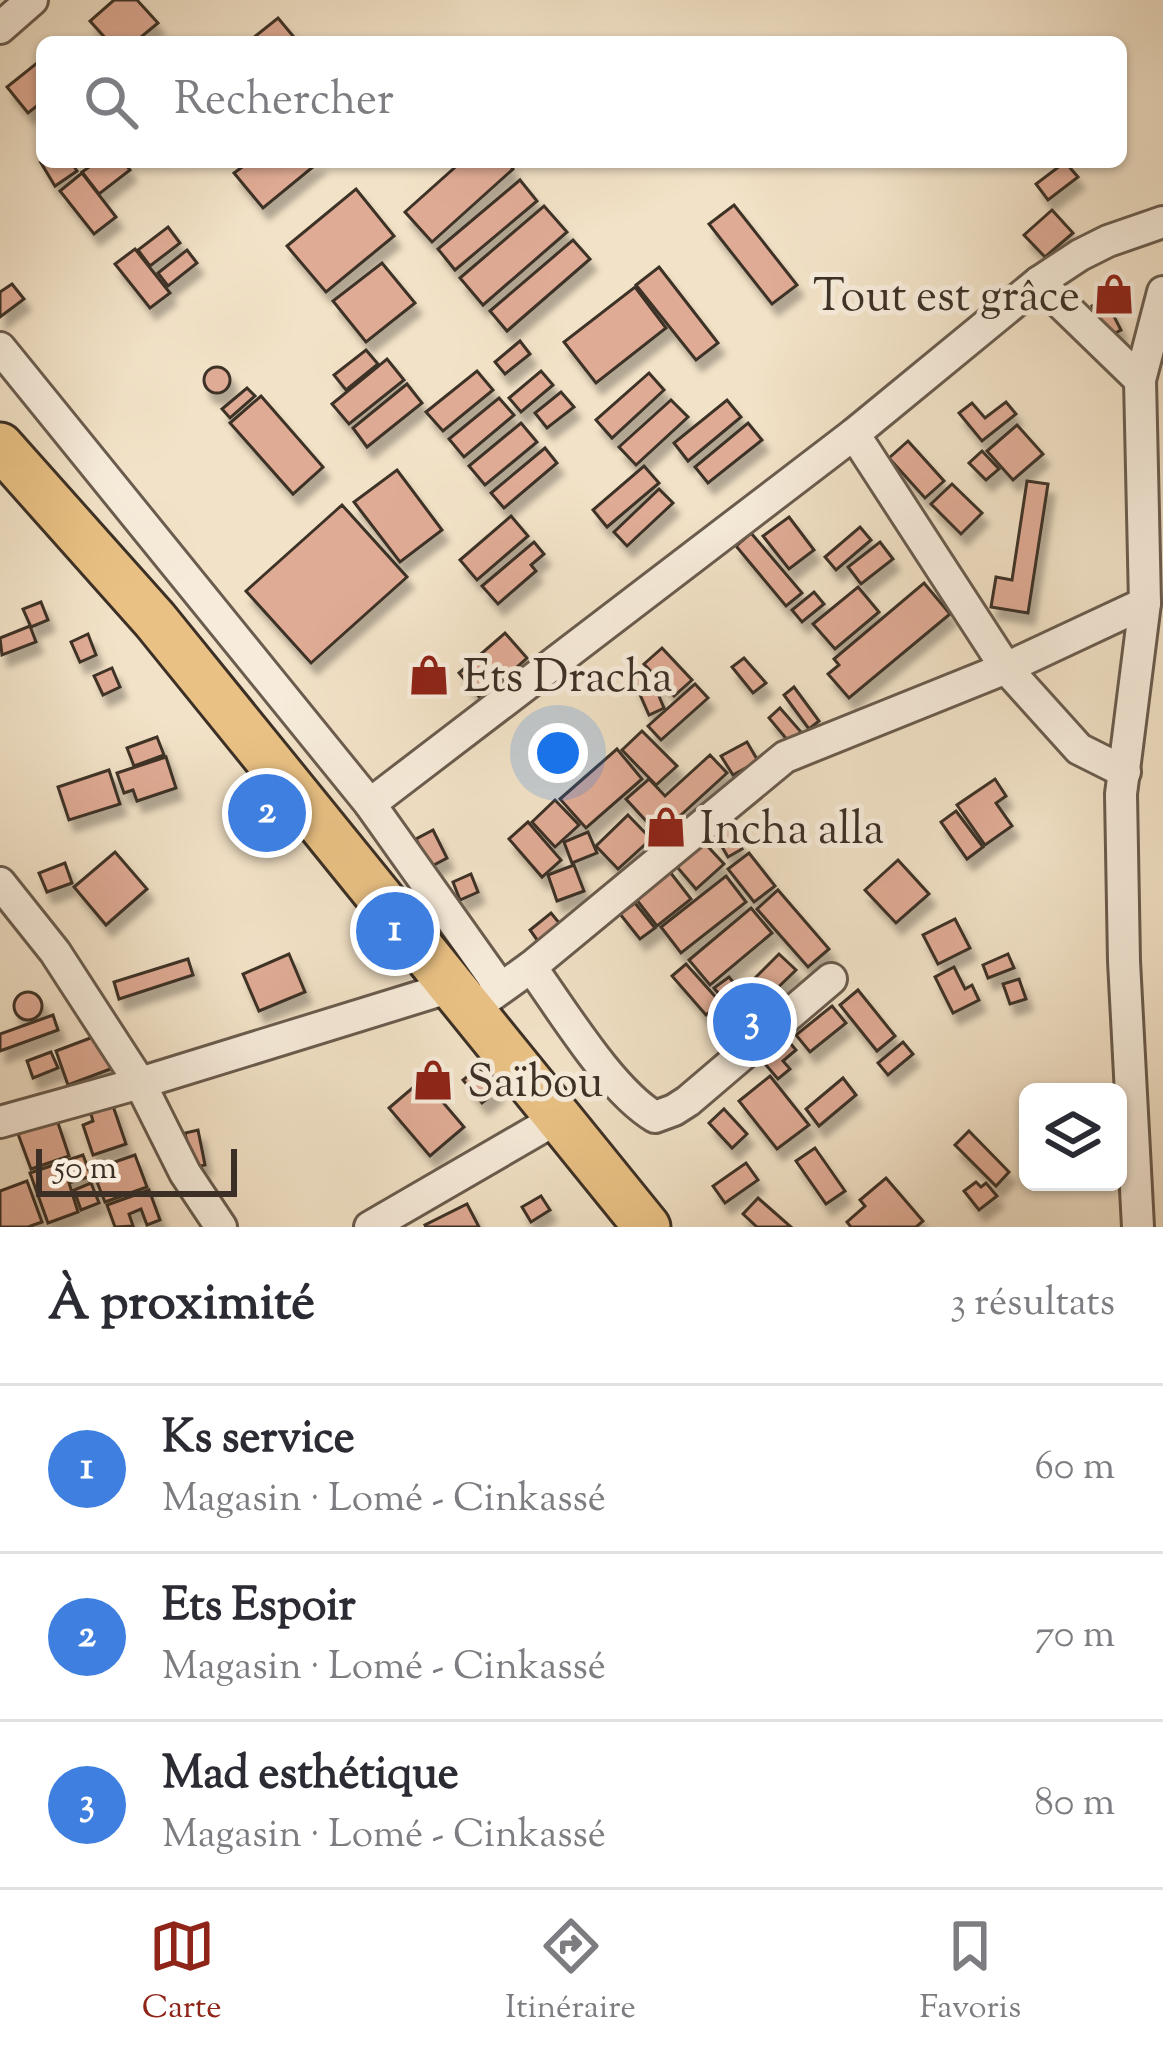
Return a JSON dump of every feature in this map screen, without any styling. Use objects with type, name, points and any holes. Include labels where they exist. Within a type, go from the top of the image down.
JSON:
[{"type":"highway","points":[[0,446],[155,620],[474,995],[558,1118],[647,1227]]},
{"type":"street","points":[[0,28],[32,0]]},
{"type":"street","points":[[370,804],[854,434],[1039,282],[1108,241],[1163,222]]},
{"type":"street","points":[[1039,282],[1140,380]]},
{"type":"street","points":[[1138,1227],[1121,794],[1151,587],[1140,380],[1163,292]]},
{"type":"street","points":[[0,348],[370,804],[474,995]]},
{"type":"street","points":[[854,434],[1006,668],[1079,749],[1125,772]]},
{"type":"street","points":[[0,1121],[474,995],[531,967],[785,757],[1006,668],[1151,587]]},
{"type":"street","points":[[155,620],[212,608]]},
{"type":"street","points":[[0,883],[55,952],[140,1083],[185,1172],[221,1227]]},
{"type":"street","points":[[531,967],[617,1084],[655,1117],[688,1101],[831,979]]},
{"type":"street","points":[[370,1227],[558,1118]]},
{"type":"building","points":[[114,0],[137,0],[158,23],[142,36],[104,36],[90,21]]},
{"type":"building","points":[[278,18],[293,36],[256,36]]},
{"type":"building","points":[[36,64],[36,107],[28,113],[7,87]]},
{"type":"building","points":[[44,168],[75,168],[77,171],[55,186]]},
{"type":"building","points":[[88,168],[130,170],[99,194],[82,172]]},
{"type":"building","points":[[241,168],[312,168],[263,208],[234,173]]},
{"type":"building","points":[[454,168],[513,169],[432,242],[405,212]]},
{"type":"building","points":[[1057,168],[1070,168],[1078,177],[1048,200],[1036,184]]},
{"type":"building","points":[[82,173],[116,217],[94,234],[60,191]]},
{"type":"building","points":[[520,180],[537,201],[455,270],[438,249]]},
{"type":"building","points":[[356,189],[394,236],[326,292],[287,246]]},
{"type":"building","points":[[734,205],[797,285],[772,304],[709,224]]},
{"type":"building","points":[[544,206],[567,232],[483,305],[460,278]]},
{"type":"building","points":[[1052,210],[1073,233],[1045,257],[1024,235]]},
{"type":"building","points":[[168,227],[180,243],[150,266],[138,250]]},
{"type":"building","points":[[573,240],[590,259],[507,331],[490,311]]},
{"type":"building","points":[[135,249],[170,293],[150,308],[115,264]]},
{"type":"building","points":[[187,250],[197,263],[168,286],[158,273]]},
{"type":"building","points":[[382,263],[415,303],[366,342],[333,301]]},
{"type":"building","points":[[659,267],[718,343],[696,360],[636,285]]},
{"type":"building","points":[[12,284],[24,299],[0,317],[0,292]]},
{"type":"building","points":[[635,287],[666,328],[596,383],[564,342]]},
{"type":"building","points":[[1105,299],[1121,330],[1107,337],[1092,306]]},
{"type":"building","points":[[520,341],[530,354],[505,374],[495,362]]},
{"type":"building","points":[[366,350],[378,364],[346,390],[334,375]]},
{"type":"building","points":[[387,359],[404,380],[349,424],[332,404]]},
{"type":"building","points":[[217,367],[230,380],[217,393],[204,380]]},
{"type":"building","points":[[477,371],[493,390],[443,431],[426,412]]},
{"type":"building","points":[[541,371],[553,385],[521,412],[509,398]]},
{"type":"building","points":[[649,373],[664,390],[612,438],[596,420]]},
{"type":"building","points":[[407,384],[422,403],[367,447],[353,428]]},
{"type":"building","points":[[247,388],[255,396],[230,418],[222,409]]},
{"type":"building","points":[[561,392],[574,407],[547,428],[535,413]]},
{"type":"building","points":[[261,396],[323,467],[293,494],[230,423]]},
{"type":"building","points":[[499,398],[514,415],[464,457],[449,439]]},
{"type":"building","points":[[671,400],[688,417],[636,465],[619,447]]},
{"type":"building","points":[[727,400],[741,417],[688,461],[674,443]]},
{"type":"building","points":[[1006,402],[1016,414],[982,441],[959,413],[972,403],[985,418]]},
{"type":"building","points":[[521,423],[537,442],[485,485],[469,466]]},
{"type":"building","points":[[748,423],[762,440],[708,483],[695,467]]},
{"type":"building","points":[[1017,425],[1043,454],[1013,480],[987,451]]},
{"type":"building","points":[[908,441],[944,481],[925,498],[889,458]]},
{"type":"building","points":[[545,448],[557,463],[504,508],[491,493]]},
{"type":"building","points":[[982,451],[999,469],[986,480],[969,463]]},
{"type":"building","points":[[644,466],[659,483],[607,527],[593,510]]},
{"type":"building","points":[[397,470],[442,530],[400,562],[354,502]]},
{"type":"building","points":[[1027,481],[1048,484],[1028,613],[991,607],[996,577],[1012,580]]},
{"type":"building","points":[[952,484],[982,513],[961,534],[931,504]]},
{"type":"building","points":[[659,489],[673,503],[627,546],[614,532]]},
{"type":"building","points":[[342,505],[407,577],[311,663],[246,591]]},
{"type":"building","points":[[511,516],[528,536],[477,580],[460,560]]},
{"type":"building","points":[[789,517],[814,550],[789,569],[763,536]]},
{"type":"building","points":[[860,527],[871,540],[836,570],[825,557]]},
{"type":"building","points":[[751,533],[802,593],[786,606],[736,546]]},
{"type":"building","points":[[534,542],[544,554],[531,565],[536,571],[498,604],[482,586]]},
{"type":"building","points":[[880,542],[893,559],[861,584],[848,567]]},
{"type":"building","points":[[924,583],[950,614],[849,698],[828,674],[839,665],[834,659]]},
{"type":"building","points":[[858,587],[879,612],[835,649],[813,624]]},
{"type":"building","points":[[814,592],[824,604],[802,622],[792,610]]},
{"type":"building","points":[[41,602],[48,620],[31,627],[23,609]]},
{"type":"building","points":[[30,626],[36,642],[2,655],[0,638]]},
{"type":"building","points":[[505,633],[527,658],[481,699],[459,673]]},
{"type":"building","points":[[88,634],[96,655],[80,662],[71,642]]},
{"type":"building","points":[[662,648],[692,680],[674,696],[644,664]]},
{"type":"building","points":[[744,658],[766,683],[753,693],[732,667]]},
{"type":"building","points":[[112,668],[120,687],[103,695],[94,676]]},
{"type":"building","points":[[647,668],[664,708],[649,715],[631,674]]},
{"type":"building","points":[[695,684],[708,698],[661,740],[648,726]]},
{"type":"building","points":[[794,687],[819,721],[809,729],[784,695]]},
{"type":"building","points":[[780,708],[801,732],[789,742],[769,718]]},
{"type":"building","points":[[642,731],[677,766],[656,785],[622,750]]},
{"type":"building","points":[[157,737],[164,755],[134,766],[127,748]]},
{"type":"building","points":[[747,742],[758,761],[733,775],[721,756]]},
{"type":"building","points":[[617,749],[642,779],[586,828],[560,799]]},
{"type":"building","points":[[710,755],[727,773],[659,835],[626,799],[649,779],[665,796]]},
{"type":"building","points":[[166,757],[176,788],[137,801],[133,790],[124,793],[117,773]]},
{"type":"building","points":[[109,770],[120,804],[69,820],[58,787]]},
{"type":"building","points":[[995,779],[1006,796],[996,803],[1012,826],[985,845],[957,805]]},
{"type":"building","points":[[555,800],[579,825],[555,847],[532,822]]},
{"type":"building","points":[[956,811],[983,847],[967,859],[941,822]]},
{"type":"building","points":[[628,815],[651,839],[618,869],[596,846]]},
{"type":"building","points":[[528,822],[561,860],[542,877],[509,839]]},
{"type":"building","points":[[729,825],[742,849],[728,857],[714,833]]},
{"type":"building","points":[[433,830],[447,858],[430,867],[416,839]]},
{"type":"building","points":[[588,832],[597,853],[572,863],[564,842]]},
{"type":"building","points":[[699,837],[724,864],[696,889],[672,861]]},
{"type":"building","points":[[115,852],[147,889],[106,925],[74,887]]},
{"type":"building","points":[[749,853],[775,886],[754,902],[728,869]]},
{"type":"building","points":[[898,860],[929,894],[896,923],[865,890]]},
{"type":"building","points":[[65,863],[72,883],[47,892],[39,873]]},
{"type":"building","points":[[574,865],[584,891],[557,901],[548,875]]},
{"type":"building","points":[[670,872],[691,899],[657,926],[636,899]]},
{"type":"building","points":[[471,874],[478,892],[460,900],[453,882]]},
{"type":"building","points":[[726,876],[746,902],[681,953],[661,927]]},
{"type":"building","points":[[778,890],[829,949],[808,967],[757,909]]},
{"type":"building","points":[[635,903],[655,928],[640,939],[620,914]]},
{"type":"building","points":[[751,908],[772,933],[710,985],[689,960]]},
{"type":"building","points":[[551,913],[565,930],[543,948],[530,930]]},
{"type":"building","points":[[955,919],[970,948],[938,964],[923,935]]},
{"type":"building","points":[[289,954],[305,992],[259,1011],[243,974]]},
{"type":"building","points":[[779,954],[796,970],[765,1000],[749,984]]},
{"type":"building","points":[[1008,954],[1014,968],[988,978],[983,965]]},
{"type":"building","points":[[188,959],[193,975],[119,999],[114,982]]},
{"type":"building","points":[[686,964],[721,1003],[706,1015],[672,976]]},
{"type":"building","points":[[954,967],[965,989],[972,985],[979,1000],[953,1013],[935,977]]},
{"type":"building","points":[[729,977],[746,998],[732,1010],[714,988]]},
{"type":"building","points":[[1019,979],[1026,999],[1010,1004],[1003,984]]},
{"type":"building","points":[[858,990],[895,1036],[877,1051],[840,1005]]},
{"type":"building","points":[[28,992],[38,996],[42,1006],[38,1016],[28,1020],[18,1016],[14,1006],[18,996]]},
{"type":"building","points":[[832,1006],[846,1023],[810,1052],[796,1035]]},
{"type":"building","points":[[53,1015],[58,1030],[0,1051],[0,1034]]},
{"type":"building","points":[[101,1034],[113,1068],[68,1085],[56,1051]]},
{"type":"building","points":[[903,1042],[913,1054],[888,1075],[878,1063]]},
{"type":"building","points":[[790,1043],[796,1050],[783,1061],[790,1069],[778,1079],[765,1064]]},
{"type":"building","points":[[51,1052],[58,1068],[33,1078],[27,1061]]},
{"type":"building","points":[[478,1068],[497,1091],[482,1103],[463,1080]]},
{"type":"building","points":[[770,1076],[809,1125],[777,1149],[739,1101]]},
{"type":"building","points":[[843,1078],[856,1095],[819,1126],[806,1109]]},
{"type":"building","points":[[423,1079],[464,1127],[430,1156],[389,1108]]},
{"type":"building","points":[[112,1103],[126,1144],[93,1155],[83,1125],[93,1121],[90,1111]]},
{"type":"building","points":[[724,1109],[747,1134],[732,1148],[709,1123]]},
{"type":"building","points":[[57,1120],[69,1156],[31,1169],[18,1134]]},
{"type":"building","points":[[198,1130],[205,1165],[193,1168],[185,1133]]},
{"type":"building","points":[[969,1131],[1009,1172],[996,1186],[955,1145]]},
{"type":"building","points":[[815,1148],[845,1191],[826,1204],[796,1161]]},
{"type":"building","points":[[83,1155],[91,1176],[69,1183],[78,1212],[48,1223],[30,1173]]},
{"type":"building","points":[[135,1155],[147,1187],[105,1202],[97,1182],[107,1179],[103,1166]]},
{"type":"building","points":[[746,1163],[758,1180],[725,1203],[713,1186]]},
{"type":"building","points":[[886,1178],[923,1221],[916,1227],[851,1227],[847,1222],[865,1206],[860,1200]]},
{"type":"building","points":[[27,1181],[42,1222],[0,1227],[0,1191]]},
{"type":"building","points":[[976,1182],[981,1187],[986,1183],[997,1196],[979,1210],[964,1191]]},
{"type":"building","points":[[91,1183],[99,1203],[81,1210],[74,1190]]},
{"type":"building","points":[[149,1190],[160,1220],[147,1225],[141,1209],[129,1214],[133,1226],[115,1227],[107,1205]]},
{"type":"building","points":[[541,1196],[550,1210],[531,1222],[522,1207]]},
{"type":"building","points":[[758,1198],[791,1227],[757,1227],[743,1214]]},
{"type":"building","points":[[467,1204],[479,1227],[426,1227],[425,1225]]},
{"type":"place","name":"Tout est grâce","points":[[1114,294]]},
{"type":"place","name":"Ets Dracha","points":[[429,675]]},
{"type":"place","name":"Ets Espoir","points":[[267,813]]},
{"type":"place","name":"Incha alla","points":[[666,827]]},
{"type":"place","name":"Ks service","points":[[395,931]]},
{"type":"place","name":"Mad esthétique","points":[[752,1022]]},
{"type":"place","name":"Saïbou","points":[[433,1080]]}]
